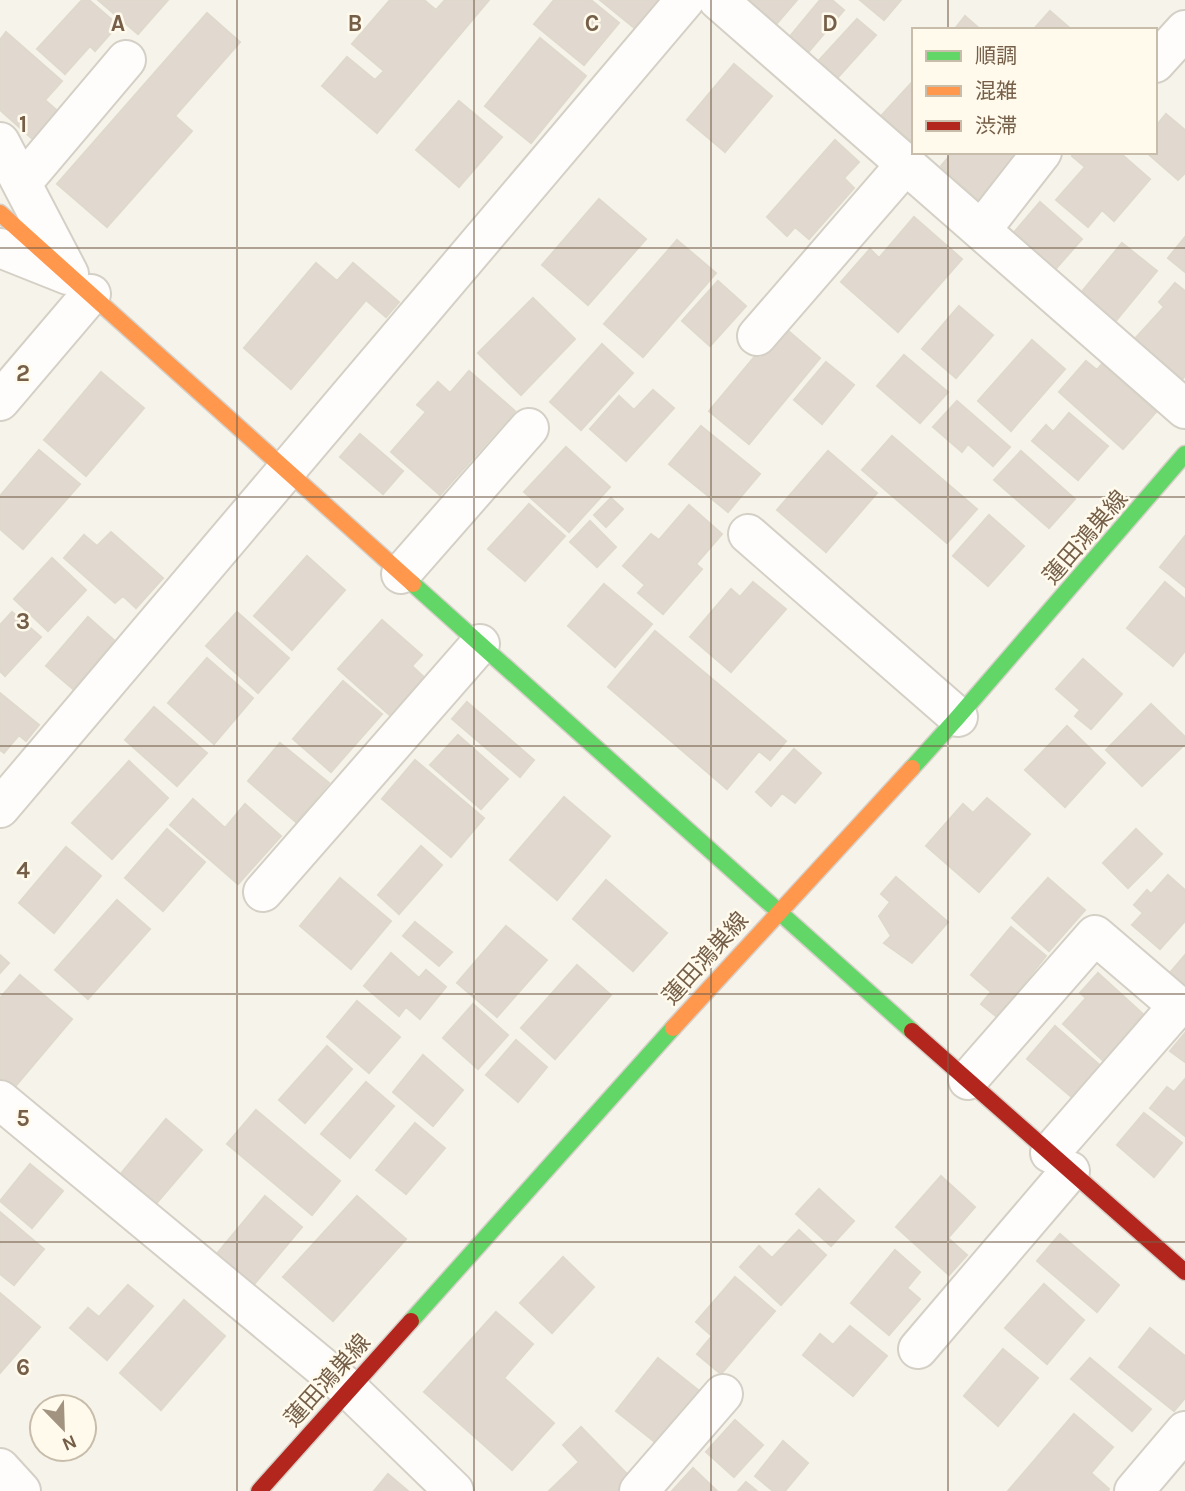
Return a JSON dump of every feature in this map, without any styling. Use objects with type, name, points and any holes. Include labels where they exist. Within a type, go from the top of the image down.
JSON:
[{"type":"street","points":[[0,808],[685,0]]},
{"type":"street","points":[[718,0],[1185,409]]},
{"type":"street","points":[[1157,61],[1185,30]]},
{"type":"street","points":[[22,183],[126,60]]},
{"type":"street","points":[[0,142],[80,285]]},
{"type":"street","points":[[982,229],[1040,154]]},
{"type":"street","points":[[757,337],[906,164]]},
{"type":"street","points":[[0,213],[778,912],[1185,1272]]},
{"type":"street","points":[[0,248],[80,285]]},
{"type":"street","points":[[0,401],[80,285]]},
{"type":"street","points":[[401,574],[529,428]]},
{"type":"street","name":"蓮田鴻巣線","points":[[259,1491],[525,1191],[958,717],[1183,461]]},
{"type":"street","points":[[748,534],[958,717]]},
{"type":"street","points":[[263,892],[480,644]]},
{"type":"street","points":[[918,1349],[1178,1006],[1095,935],[968,1080]]},
{"type":"street","points":[[0,1100],[350,1390],[454,1491]]},
{"type":"street","points":[[639,1491],[723,1394]]},
{"type":"street","points":[[1134,1491],[1185,1431]]},
{"type":"street","points":[[0,1468],[21,1491]]},
{"type":"building","points":[[82,0],[89,0],[118,25],[95,51],[90,46],[65,74],[37,49]]},
{"type":"building","points":[[98,0],[168,0],[138,34]]},
{"type":"building","points":[[390,0],[424,0],[436,10],[445,0],[489,0],[377,133],[322,86],[347,57],[375,80],[384,71],[352,44]]},
{"type":"building","points":[[554,0],[591,0],[619,23],[584,65],[534,24]]},
{"type":"building","points":[[600,0],[662,0],[637,30]]},
{"type":"building","points":[[739,0],[797,0],[772,29]]},
{"type":"building","points":[[820,0],[832,0],[844,10],[805,56],[787,40]]},
{"type":"building","points":[[860,0],[901,0],[884,20]]},
{"type":"building","points":[[1050,11],[1070,28],[1035,28]]},
{"type":"building","points":[[207,13],[240,42],[175,116],[192,131],[107,227],[57,184]]},
{"type":"building","points":[[965,16],[979,28],[956,28]]},
{"type":"building","points":[[857,19],[876,35],[831,85],[812,68]]},
{"type":"building","points":[[6,32],[62,81],[45,100],[61,114],[36,142],[0,110],[0,40]]},
{"type":"building","points":[[540,38],[586,76],[531,143],[485,106]]},
{"type":"building","points":[[734,64],[772,96],[725,152],[687,120]]},
{"type":"building","points":[[912,82],[912,142],[882,115]]},
{"type":"building","points":[[459,101],[502,137],[459,187],[416,150]]},
{"type":"building","points":[[1166,114],[1185,130],[1185,173],[1178,180],[1148,154],[1157,154],[1157,125]]},
{"type":"building","points":[[835,140],[859,162],[844,178],[854,188],[809,239],[795,227],[787,236],[767,217]]},
{"type":"building","points":[[951,154],[1010,154],[1014,158],[978,200],[941,166]]},
{"type":"building","points":[[1121,154],[1150,179],[1114,221],[1102,210],[1088,227],[1056,200],[1085,167],[1072,156]]},
{"type":"building","points":[[599,199],[646,239],[588,305],[542,265]]},
{"type":"building","points":[[1040,202],[1082,239],[1052,273],[1010,237]]},
{"type":"building","points":[[914,217],[962,259],[898,332],[841,282],[870,249],[879,258]]},
{"type":"building","points":[[1185,237],[1185,272],[1168,258]]},
{"type":"building","points":[[677,240],[716,273],[643,357],[604,324]]},
{"type":"building","points":[[1122,243],[1157,271],[1114,323],[1079,295]]},
{"type":"building","points":[[316,263],[337,281],[353,263],[399,302],[386,317],[366,300],[291,389],[244,348]]},
{"type":"building","points":[[718,281],[746,306],[710,346],[682,321]]},
{"type":"building","points":[[1175,283],[1185,291],[1185,376],[1179,383],[1132,342],[1164,307],[1159,302]]},
{"type":"building","points":[[533,298],[575,339],[521,395],[478,353]]},
{"type":"building","points":[[959,306],[993,335],[956,378],[922,349]]},
{"type":"building","points":[[786,329],[820,358],[749,444],[709,411],[756,355],[760,359]]},
{"type":"building","points":[[1032,340],[1065,369],[1011,431],[978,401]]},
{"type":"building","points":[[602,344],[633,373],[581,430],[550,402]]},
{"type":"building","points":[[904,355],[948,392],[920,423],[877,386]]},
{"type":"building","points":[[1086,361],[1097,370],[1102,364],[1156,412],[1123,449],[1059,392]]},
{"type":"building","points":[[826,362],[854,385],[822,424],[794,400]]},
{"type":"building","points":[[469,371],[515,411],[440,495],[391,452],[426,412],[417,405],[438,382],[450,393]]},
{"type":"building","points":[[101,372],[144,408],[86,476],[44,440]]},
{"type":"building","points":[[653,390],[674,408],[626,461],[590,429],[619,396],[634,410]]},
{"type":"building","points":[[957,401],[1010,447],[993,466],[968,444],[962,452],[933,427]]},
{"type":"building","points":[[1069,413],[1108,446],[1078,480],[1032,441],[1046,425],[1053,432]]},
{"type":"building","points":[[701,426],[760,474],[728,512],[669,464]]},
{"type":"building","points":[[360,434],[403,471],[383,494],[340,457]]},
{"type":"building","points":[[892,436],[977,509],[947,543],[862,470]]},
{"type":"building","points":[[566,447],[610,487],[569,532],[524,492]]},
{"type":"building","points":[[39,450],[80,484],[23,549],[0,529],[0,496]]},
{"type":"building","points":[[828,451],[877,493],[826,552],[777,510]]},
{"type":"building","points":[[1021,451],[1075,499],[1049,528],[994,480]]},
{"type":"building","points":[[611,498],[623,509],[606,527],[594,515]]},
{"type":"building","points":[[529,504],[565,536],[525,581],[488,549]]},
{"type":"building","points":[[689,505],[722,534],[696,564],[702,569],[663,614],[638,593],[645,585],[623,566],[651,534],[659,540]]},
{"type":"building","points":[[989,515],[1024,546],[988,586],[953,556]]},
{"type":"building","points":[[590,521],[616,547],[597,567],[570,542]]},
{"type":"building","points":[[111,532],[163,578],[136,608],[123,596],[115,603],[64,558],[84,535],[97,546]]},
{"type":"building","points":[[1185,536],[1185,587],[1160,567]]},
{"type":"building","points":[[307,556],[345,590],[292,650],[254,616]]},
{"type":"building","points":[[52,558],[86,590],[48,631],[14,599]]},
{"type":"building","points":[[753,582],[786,609],[731,672],[690,637],[731,589],[740,597]]},
{"type":"building","points":[[1165,582],[1185,599],[1185,651],[1173,666],[1127,628]]},
{"type":"building","points":[[604,584],[652,624],[615,667],[568,626]]},
{"type":"building","points":[[12,612],[41,637],[5,676],[0,671],[0,625]]},
{"type":"building","points":[[237,612],[289,658],[258,693],[206,646]]},
{"type":"building","points":[[88,617],[115,641],[73,689],[46,666]]},
{"type":"building","points":[[382,620],[422,655],[412,666],[427,680],[393,718],[338,669]]},
{"type":"building","points":[[655,631],[786,741],[770,760],[759,751],[727,789],[608,687]]},
{"type":"building","points":[[207,658],[253,698],[214,744],[168,703]]},
{"type":"building","points":[[1083,659],[1122,694],[1091,729],[1075,716],[1080,710],[1056,689]]},
{"type":"building","points":[[343,681],[382,714],[331,772],[293,739]]},
{"type":"building","points":[[0,693],[39,725],[26,741],[19,735],[4,753],[0,750]]},
{"type":"building","points":[[467,702],[534,760],[520,777],[452,719]]},
{"type":"building","points":[[1151,704],[1185,737],[1185,744],[1142,786],[1106,750]]},
{"type":"building","points":[[154,707],[207,753],[177,786],[125,740]]},
{"type":"building","points":[[1067,726],[1105,763],[1065,807],[1025,770]]},
{"type":"building","points":[[458,735],[508,779],[481,809],[430,765]]},
{"type":"building","points":[[280,743],[329,783],[296,822],[248,781]]},
{"type":"building","points":[[794,749],[821,773],[795,803],[782,793],[771,806],[756,792]]},
{"type":"building","points":[[415,760],[484,818],[451,857],[382,799]]},
{"type":"building","points":[[129,761],[168,798],[112,859],[72,823]]},
{"type":"building","points":[[564,797],[610,836],[557,900],[510,860]]},
{"type":"building","points":[[987,798],[1030,834],[979,892],[926,846],[963,804],[973,813]]},
{"type":"building","points":[[193,799],[225,828],[245,804],[281,836],[238,884],[170,825]]},
{"type":"building","points":[[167,829],[205,862],[163,911],[125,878]]},
{"type":"building","points":[[1136,829],[1162,854],[1128,888],[1103,863]]},
{"type":"building","points":[[421,846],[442,865],[399,914],[378,895]]},
{"type":"building","points":[[66,847],[101,876],[54,933],[19,903]]},
{"type":"building","points":[[1168,875],[1185,890],[1185,921],[1160,949],[1132,925],[1143,913],[1134,905],[1147,890],[1151,894]]},
{"type":"building","points":[[896,877],[948,922],[912,963],[884,943],[891,936],[879,916],[890,902],[881,894]]},
{"type":"building","points":[[340,878],[391,921],[351,969],[300,926]]},
{"type":"building","points":[[1048,878],[1085,910],[1049,951],[1012,918]]},
{"type":"building","points":[[606,880],[667,933],[633,971],[573,919]]},
{"type":"building","points":[[117,900],[150,929],[88,999],[55,970]]},
{"type":"building","points":[[415,922],[452,952],[439,966],[403,936]]},
{"type":"building","points":[[506,926],[547,960],[497,1017],[457,983]]},
{"type":"building","points":[[1011,927],[1046,956],[997,1017],[981,1004],[991,992],[971,975]]},
{"type":"building","points":[[391,953],[419,978],[426,970],[446,987],[420,1019],[406,1007],[399,1016],[364,986]]},
{"type":"building","points":[[0,955],[9,963],[0,973]]},
{"type":"building","points":[[1185,955],[1185,988],[1169,974]]},
{"type":"building","points":[[577,965],[611,995],[555,1059],[521,1028]]},
{"type":"building","points":[[1098,973],[1143,1014],[1123,1036],[1129,1041],[1107,1064],[1063,1024],[1086,998],[1080,993]]},
{"type":"building","points":[[20,975],[72,1019],[13,1089],[0,1078],[0,998]]},
{"type":"building","points":[[357,1001],[400,1037],[369,1073],[327,1037]]},
{"type":"building","points":[[473,1004],[508,1035],[478,1069],[443,1038]]},
{"type":"building","points":[[1055,1026],[1102,1067],[1074,1099],[1027,1059]]},
{"type":"building","points":[[1185,1033],[1185,1062],[1170,1051]]},
{"type":"building","points":[[516,1040],[547,1067],[518,1102],[486,1075]]},
{"type":"building","points":[[327,1046],[352,1069],[305,1123],[279,1100]]},
{"type":"building","points":[[423,1055],[463,1090],[433,1126],[393,1092]]},
{"type":"building","points":[[1185,1079],[1185,1136],[1150,1108],[1167,1087],[1174,1092]]},
{"type":"building","points":[[366,1082],[394,1106],[350,1158],[321,1134]]},
{"type":"building","points":[[256,1110],[340,1181],[312,1215],[227,1144]]},
{"type":"building","points":[[1144,1113],[1182,1143],[1154,1177],[1117,1145]]},
{"type":"building","points":[[166,1119],[202,1150],[154,1206],[119,1176]]},
{"type":"building","points":[[415,1123],[445,1148],[406,1194],[376,1170]]},
{"type":"building","points":[[30,1164],[63,1191],[32,1228],[0,1201]]},
{"type":"building","points":[[941,1176],[975,1207],[948,1238],[967,1255],[949,1275],[896,1227]]},
{"type":"building","points":[[819,1189],[854,1221],[831,1246],[796,1214]]},
{"type":"building","points":[[265,1196],[302,1227],[251,1288],[214,1257]]},
{"type":"building","points":[[357,1196],[406,1239],[333,1321],[283,1277]]},
{"type":"building","points":[[0,1212],[44,1249],[14,1285],[0,1274]]},
{"type":"building","points":[[799,1230],[826,1255],[781,1305],[740,1267],[759,1246],[772,1258]]},
{"type":"building","points":[[1060,1234],[1119,1285],[1097,1312],[1037,1261]]},
{"type":"building","points":[[895,1250],[920,1272],[907,1288],[920,1299],[889,1335],[851,1303]]},
{"type":"building","points":[[563,1257],[594,1287],[552,1333],[520,1303]]},
{"type":"building","points":[[735,1277],[775,1311],[721,1374],[697,1354],[712,1336],[696,1322]]},
{"type":"building","points":[[1044,1284],[1084,1320],[1047,1364],[1005,1328]]},
{"type":"building","points":[[128,1285],[153,1306],[107,1360],[70,1328],[88,1308],[99,1317]]},
{"type":"building","points":[[0,1293],[40,1327],[0,1373]]},
{"type":"building","points":[[184,1300],[225,1336],[161,1410],[120,1373]]},
{"type":"building","points":[[496,1312],[533,1344],[504,1378],[554,1423],[512,1470],[424,1392]]},
{"type":"building","points":[[850,1326],[887,1356],[853,1396],[803,1355],[820,1334],[833,1345]]},
{"type":"building","points":[[1150,1328],[1185,1356],[1185,1398],[1174,1411],[1119,1367]]},
{"type":"building","points":[[1003,1349],[1038,1378],[998,1426],[964,1396]]},
{"type":"building","points":[[658,1358],[703,1394],[660,1446],[616,1411]]},
{"type":"building","points":[[1090,1358],[1151,1409],[1132,1431],[1071,1379]]},
{"type":"building","points":[[1074,1414],[1113,1447],[1091,1473],[1109,1489],[1108,1491],[1008,1491]]},
{"type":"building","points":[[735,1420],[763,1445],[734,1477],[706,1452]]},
{"type":"building","points":[[581,1427],[631,1478],[618,1491],[549,1491],[579,1462],[563,1445]]},
{"type":"building","points":[[783,1441],[808,1463],[785,1491],[773,1491],[755,1476]]},
{"type":"building","points":[[693,1468],[717,1491],[672,1491]]},
{"type":"building","points":[[388,1474],[408,1491],[374,1491]]},
{"type":"building","points":[[746,1482],[757,1491],[738,1491]]},
{"type":"traffic: fast","points":[[912,768],[1185,454]]},
{"type":"traffic: fast","points":[[413,584],[912,1031]]},
{"type":"traffic: fast","points":[[411,1321],[673,1028]]},
{"type":"traffic: slow","points":[[0,213],[413,584]]},
{"type":"traffic: slow","points":[[673,1028],[912,768]]},
{"type":"traffic: jam","points":[[912,1031],[1185,1272]]},
{"type":"traffic: jam","points":[[259,1491],[411,1321]]}]
